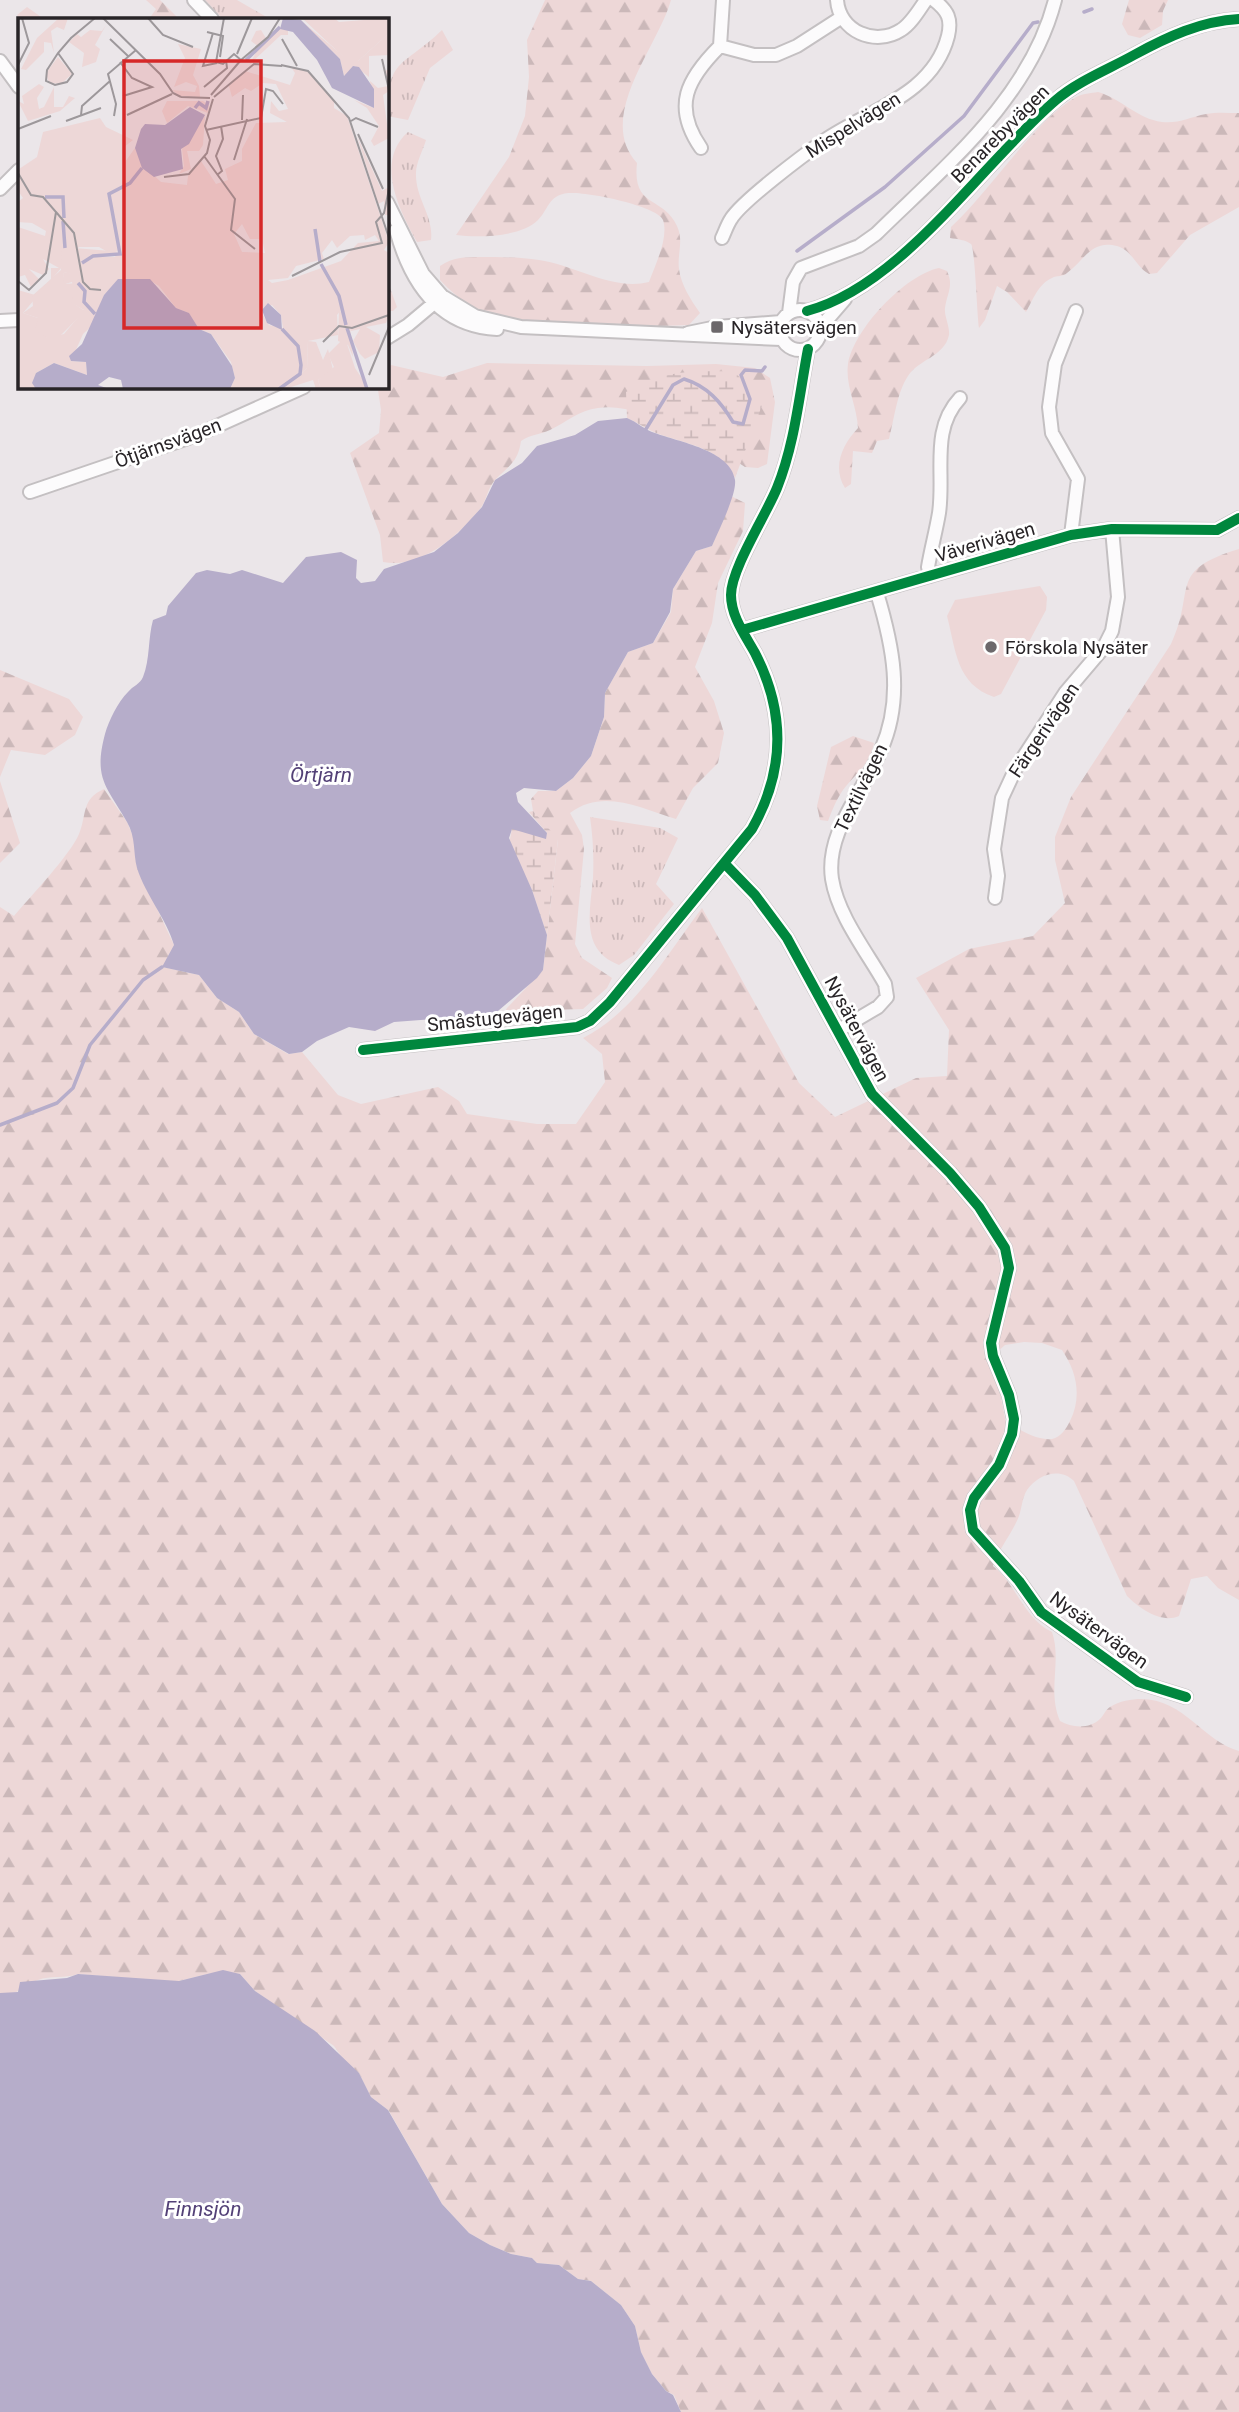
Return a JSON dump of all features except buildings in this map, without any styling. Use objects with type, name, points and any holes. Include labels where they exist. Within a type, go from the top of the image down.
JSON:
[{"type":"street","points":[[194,0],[211,18]]},
{"type":"street","points":[[701,148],[687,123],[685,102],[698,68],[720,46],[723,0]]},
{"type":"street","points":[[837,0],[842,17],[861,34],[888,36],[907,26],[926,0]]},
{"type":"street","name":"Mispelvägen","points":[[722,239],[731,217],[795,161],[828,138],[892,103],[933,69],[944,50],[950,20],[948,14],[934,0]]},
{"type":"street","points":[[781,339],[794,277],[801,268],[859,246],[876,234],[989,120],[1028,67],[1055,0]]},
{"type":"street","points":[[720,46],[754,55],[776,55],[797,46],[842,17]]},
{"type":"street","name":"Benarebyvägen","points":[[820,328],[850,294],[897,258],[979,181],[1059,97],[1179,33],[1218,21],[1239,19]]},
{"type":"street","points":[[0,61],[18,86]]},
{"type":"street","points":[[0,189],[18,171]]},
{"type":"street","points":[[388,206],[407,266],[438,300],[473,325],[492,329],[521,327],[781,339],[793,349],[801,375]]},
{"type":"street","points":[[725,864],[752,829],[766,804],[778,758],[779,728],[775,699],[768,677],[732,606],[732,587],[785,464],[796,423],[801,375],[807,349],[817,341],[820,328],[816,318],[805,311],[793,289]]},
{"type":"street","name":"Benarebyvägen","points":[[805,311],[850,294]]},
{"type":"street","points":[[388,337],[438,300]]},
{"type":"street","points":[[683,334],[785,318],[805,311]]},
{"type":"street","points":[[1070,535],[1078,479],[1052,433],[1049,407],[1055,364],[1076,311]]},
{"type":"street","points":[[0,321],[18,320]]},
{"type":"street","points":[[793,349],[807,349]]},
{"type":"street","name":"Ötjärnsvägen","points":[[30,492],[197,435],[302,388]]},
{"type":"street","points":[[930,576],[928,567],[939,512],[942,432],[946,415],[960,398]]},
{"type":"street","name":"Väverivägen","points":[[742,630],[1070,535],[1112,528],[1217,530],[1239,518]]},
{"type":"street","name":"Färgerivägen","points":[[995,898],[998,876],[994,849],[1002,798],[1015,770],[1065,693],[1104,647],[1112,631],[1118,597],[1112,528]]},
{"type":"street","name":"Textilvägen","points":[[839,1030],[878,1007],[887,997],[884,984],[841,905],[832,878],[838,836],[881,750],[894,703],[894,661],[877,593]]},
{"type":"street","name":"Nysätervägen","points":[[725,864],[772,916],[839,1030],[872,1094],[950,1173],[979,1207],[1008,1258],[991,1343],[993,1356],[1009,1395],[1014,1419],[1012,1434],[999,1465],[974,1498],[970,1510],[973,1530],[1019,1581],[1041,1612],[1138,1682],[1185,1697]]},
{"type":"street","name":"Småstugevägen","points":[[363,1050],[577,1027],[590,1021],[610,1002],[725,864]]},
{"type":"green space","points":[[146,0],[160,0],[178,18],[150,18],[156,9]]},
{"type":"green space","points":[[205,0],[237,0],[268,18],[222,18]]},
{"type":"green space","points":[[545,0],[671,0],[633,82],[623,125],[626,145],[637,163],[639,188],[671,216],[679,232],[680,275],[700,313],[689,325],[630,327],[503,320],[468,304],[440,280],[440,266],[450,261],[464,257],[502,257],[539,260],[607,280],[635,284],[649,282],[658,260],[664,227],[663,220],[658,215],[633,204],[584,194],[558,196],[551,201],[538,220],[521,230],[488,236],[456,235],[509,157],[525,116],[529,77],[527,40]]},
{"type":"green space","points":[[1129,0],[1168,0],[1163,11],[1162,25],[1140,38],[1128,35],[1122,24]]},
{"type":"green space","points":[[27,7],[43,18],[19,18],[17,15]]},
{"type":"green space","points":[[442,30],[453,50],[430,68],[408,120],[388,116],[388,97],[394,73]]},
{"type":"green space","points":[[1098,92],[1145,117],[1162,122],[1179,121],[1210,113],[1239,113],[1239,207],[1190,235],[1157,273],[1149,274],[1122,248],[1108,245],[1094,248],[1065,274],[1043,284],[1026,312],[1007,292],[997,286],[985,320],[979,328],[971,244],[950,238],[951,227],[1044,122],[1076,97]]},
{"type":"green space","points":[[408,132],[426,140],[418,161],[416,182],[430,223],[431,240],[417,242],[393,187],[393,157],[398,144]]},
{"type":"green space","points":[[939,268],[947,271],[950,281],[945,308],[949,335],[937,353],[908,376],[898,398],[889,439],[877,441],[872,453],[853,451],[851,484],[845,488],[839,464],[843,449],[858,428],[848,372],[852,350],[870,320],[897,292],[911,281]]},
{"type":"green space","points":[[388,283],[397,307],[388,311]]},
{"type":"green space","points":[[487,363],[647,366],[716,364],[755,368],[770,378],[775,402],[767,464],[758,468],[745,467],[694,436],[654,417],[615,408],[591,409],[521,441],[512,464],[492,483],[480,509],[437,549],[411,561],[383,562],[380,535],[350,453],[379,433],[381,410],[378,390],[388,388],[388,368],[391,365],[443,377]]},
{"type":"green space","points":[[733,371],[764,400],[735,478],[721,459],[712,453],[656,433],[627,418],[626,392],[654,379],[678,373]]},
{"type":"green space","points":[[731,496],[745,503],[743,531],[718,583],[712,623],[695,667],[714,701],[724,733],[718,763],[693,788],[676,819],[622,802],[609,801],[595,802],[570,813],[582,835],[584,849],[575,944],[582,958],[612,978],[607,988],[583,1009],[553,1010],[499,1023],[507,1008],[543,970],[558,840],[533,811],[531,799],[538,791],[556,791],[573,778],[591,756],[604,717],[605,693],[628,652],[653,643],[671,612],[673,589],[696,551],[712,546]]},
{"type":"green space","points":[[1239,549],[1239,1600],[1218,1588],[1207,1576],[1191,1579],[1179,1616],[1165,1618],[1151,1614],[1138,1605],[1127,1596],[1074,1481],[1056,1473],[1043,1476],[1027,1490],[1016,1523],[993,1566],[1034,1619],[1052,1632],[1056,1654],[1055,1699],[1060,1721],[1086,1726],[1096,1722],[1117,1703],[1137,1699],[1156,1701],[1181,1713],[1215,1739],[1239,1751],[1239,2412],[681,2412],[674,2395],[666,2391],[652,2374],[641,2352],[635,2326],[621,2305],[591,2281],[578,2279],[559,2265],[537,2263],[532,2258],[511,2254],[469,2233],[442,2204],[389,2111],[371,2097],[359,2073],[346,2063],[334,2046],[255,1991],[240,1974],[211,1973],[179,1981],[164,1981],[78,1974],[43,1979],[16,1992],[0,1993],[0,907],[14,916],[67,853],[79,834],[88,803],[104,789],[127,822],[136,843],[137,866],[174,945],[163,967],[199,975],[217,998],[239,1012],[254,1034],[288,1054],[302,1052],[338,1095],[361,1104],[438,1087],[459,1101],[467,1114],[537,1124],[576,1124],[605,1082],[602,1054],[583,1038],[602,1027],[635,997],[702,908],[799,1083],[835,1117],[916,1078],[947,1076],[949,1030],[916,978],[969,949],[1033,936],[1065,903],[1055,860],[1055,837],[1071,797],[1171,644],[1192,574],[1201,565]],"holes":[[[1042,1343],[1062,1350],[1071,1367],[1077,1394],[1070,1421],[1061,1435],[1052,1439],[1034,1436],[1006,1423],[998,1383],[987,1361],[1005,1345]]]},
{"type":"green space","name":"Förskola Nysäter","points":[[1040,586],[1047,597],[1046,610],[1001,694],[994,697],[981,691],[965,675],[956,653],[947,616],[955,600]]},
{"type":"green space","points":[[0,670],[69,699],[83,717],[75,735],[45,755],[11,750],[0,777]]},
{"type":"green space","points":[[853,736],[874,743],[872,751],[841,794],[828,821],[820,820],[817,806],[831,747]]},
{"type":"green space","points":[[0,781],[20,843],[0,863]]},
{"type":"green space","points":[[533,811],[558,839],[547,935],[532,890],[509,844],[512,829],[519,828],[545,838],[547,833],[529,812]]},
{"type":"green space","points":[[590,817],[660,828],[678,838],[656,884],[674,904],[634,955],[619,965],[598,950],[590,929],[593,840]]},
{"type":"water","name":"Örtjärn","points":[[627,418],[651,432],[714,454],[731,470],[735,486],[712,546],[696,551],[673,589],[670,612],[653,643],[628,652],[605,693],[604,717],[591,756],[573,778],[556,791],[524,788],[516,793],[518,802],[547,833],[546,839],[512,829],[509,838],[532,890],[547,935],[543,970],[485,1022],[434,1019],[394,1022],[375,1031],[349,1027],[317,1041],[302,1052],[289,1054],[254,1034],[239,1012],[217,998],[199,975],[162,967],[174,945],[137,868],[130,828],[104,782],[101,762],[105,734],[117,706],[143,677],[153,620],[166,615],[168,606],[196,573],[207,570],[230,574],[242,570],[283,583],[306,557],[341,552],[357,560],[356,578],[361,583],[375,581],[384,569],[434,552],[458,533],[482,507],[495,480],[522,463],[537,446],[575,435],[598,421]]},
{"type":"water","name":"Finnsjön","points":[[223,1970],[240,1974],[255,1991],[315,2031],[359,2073],[371,2097],[388,2110],[442,2204],[469,2233],[511,2254],[532,2258],[537,2263],[559,2265],[578,2279],[591,2281],[621,2305],[635,2326],[641,2352],[652,2374],[666,2391],[673,2395],[681,2412],[0,2412],[0,1993],[18,1992],[20,1982],[67,1978],[78,1974],[179,1981]]},
{"type":"waterway","points":[[1084,12],[1092,9]]},
{"type":"waterway","points":[[797,251],[885,187],[964,116],[1033,23],[1038,22]]},
{"type":"waterway","points":[[646,429],[673,385],[684,379],[706,390],[724,408],[733,422],[743,424],[750,399],[741,375],[745,370],[762,371],[765,367]]},
{"type":"waterway","points":[[0,1125],[57,1103],[73,1088],[90,1045],[143,980],[162,967]]},
{"type":"cycle path","points":[[807,311],[842,297],[876,276],[908,250],[1028,126],[1065,93],[1172,36],[1211,23],[1239,19]]},
{"type":"cycle path","points":[[363,1050],[577,1027],[590,1021],[610,1002],[752,829],[771,785],[778,742],[772,698],[765,675],[736,618],[731,595],[737,571],[783,471],[808,349]]},
{"type":"cycle path","points":[[742,630],[1071,535],[1112,529],[1217,530],[1239,518]]},
{"type":"cycle path","points":[[725,864],[755,895],[787,938],[872,1094],[950,1173],[979,1207],[1005,1248],[1009,1268],[991,1343],[993,1356],[1009,1395],[1014,1419],[1012,1434],[999,1465],[974,1498],[970,1510],[973,1530],[1019,1581],[1041,1612],[1138,1682],[1186,1697]]},
{"type":"place","name":"Nysätersvägen","points":[[717,327]]},
{"type":"place","name":"Förskola Nysäter","points":[[991,647]]}]
